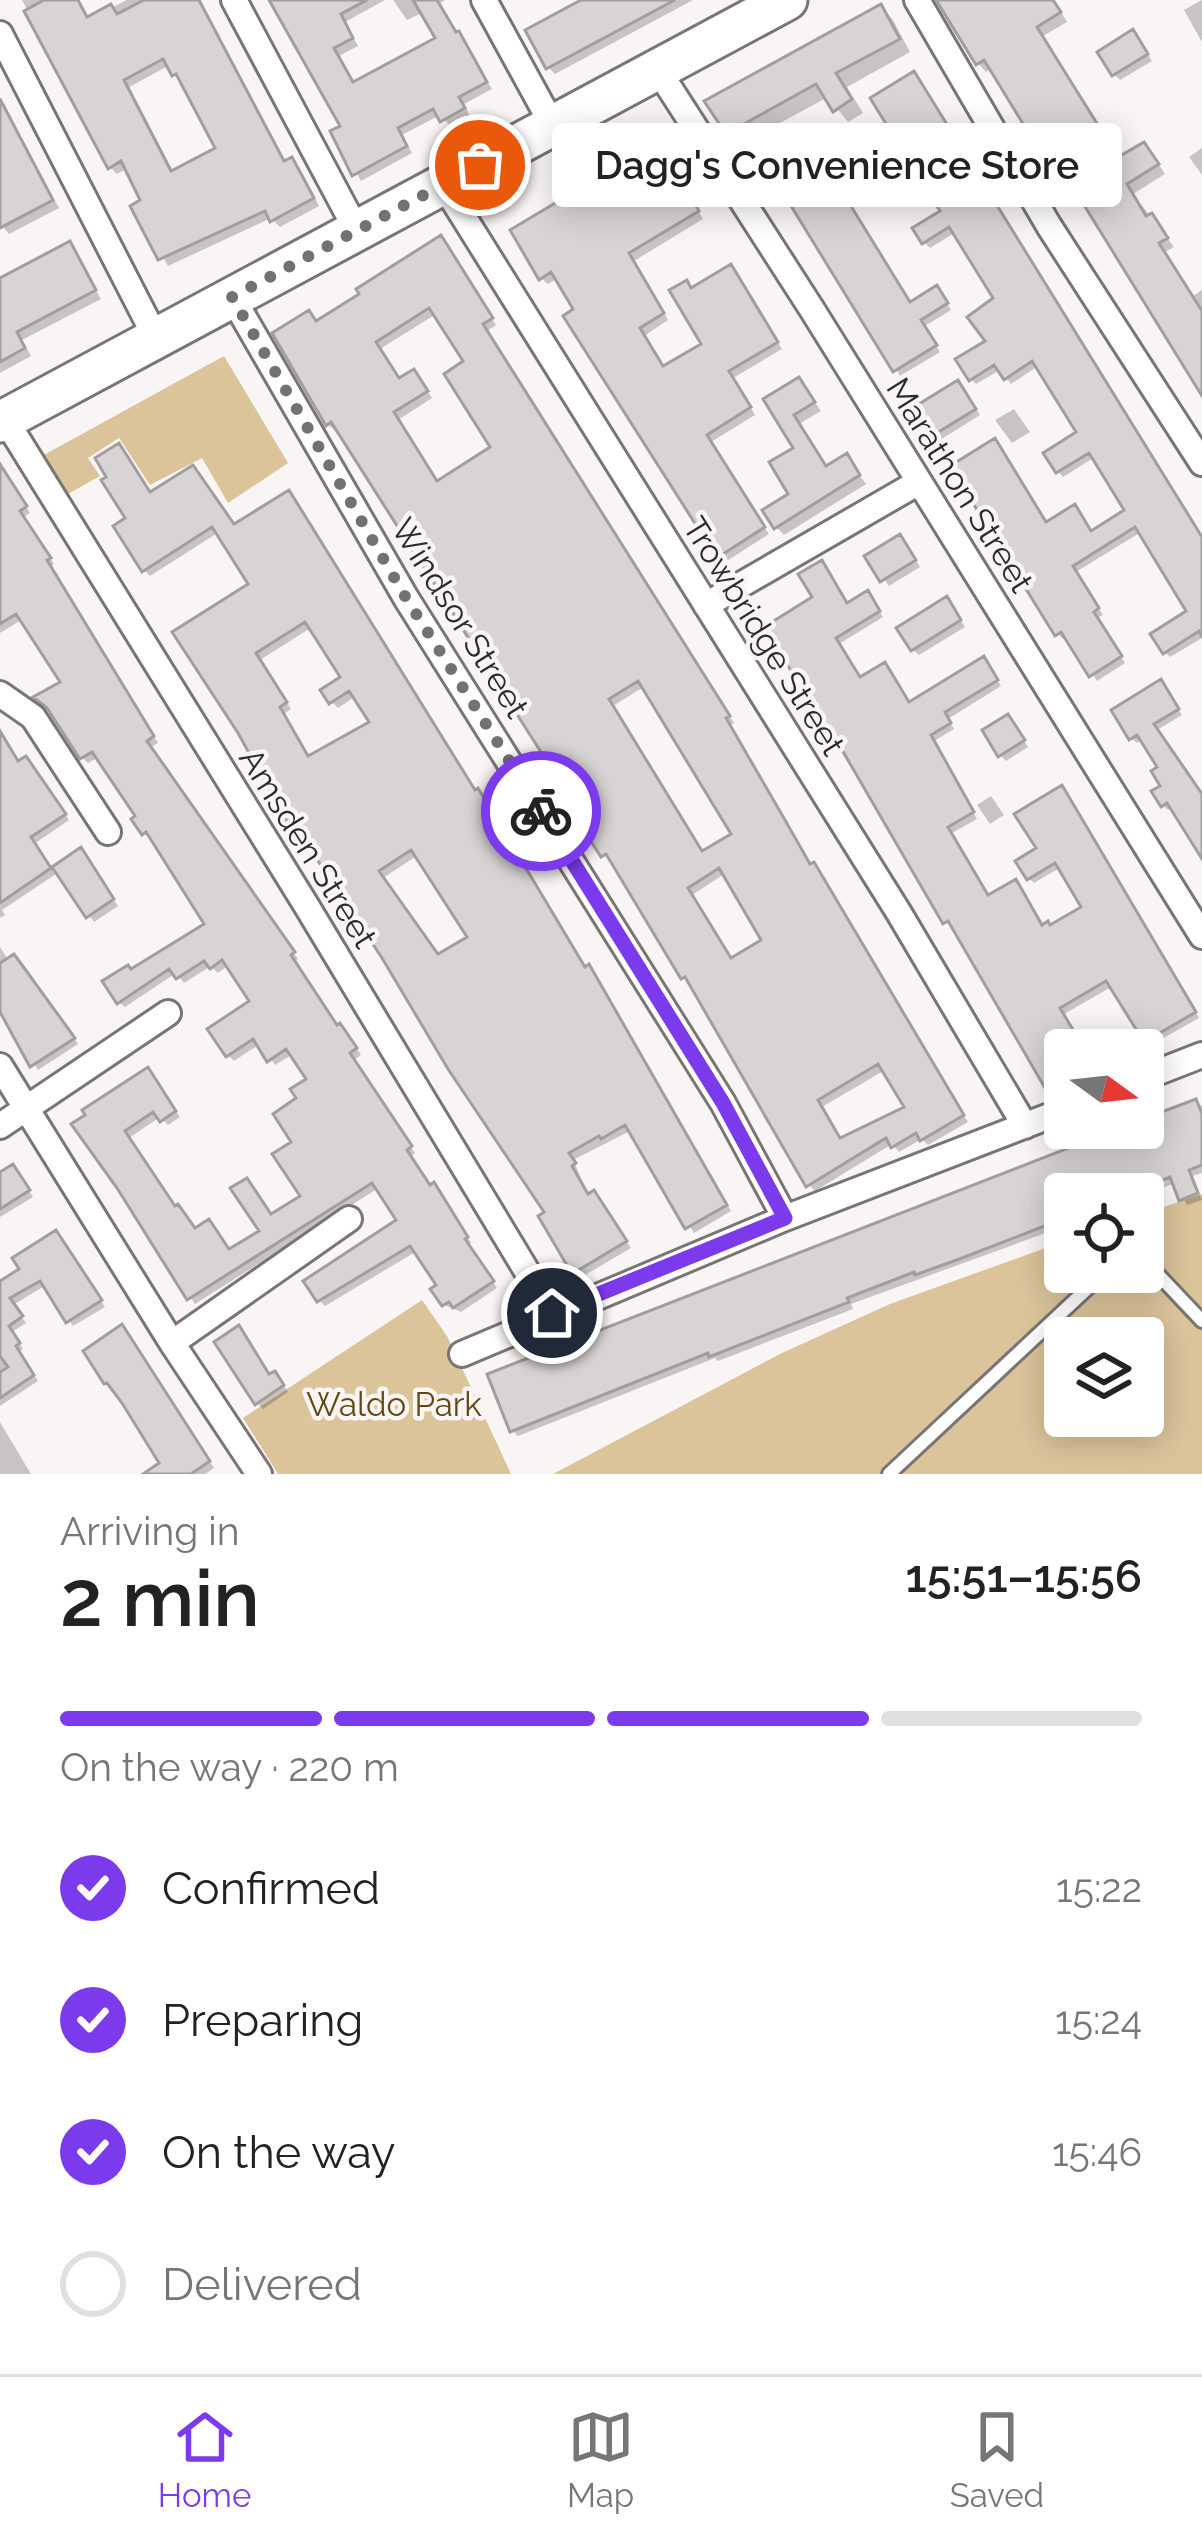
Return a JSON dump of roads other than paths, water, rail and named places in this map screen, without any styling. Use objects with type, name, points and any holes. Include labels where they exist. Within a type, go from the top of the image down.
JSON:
[{"type":"highway","points":[[2,420],[658,70],[742,11],[787,0]]},
{"type":"street","points":[[234,0],[356,229]]},
{"type":"street","points":[[484,0],[553,126]]},
{"type":"street","points":[[917,0],[1049,226],[1202,463]]},
{"type":"street","points":[[0,34],[156,338]]},
{"type":"street","name":"Marathon Street","points":[[658,70],[1202,936]]},
{"type":"street","name":"Trowbridge Street","points":[[443,184],[899,913],[1024,1126]]},
{"type":"street","name":"Windsor Street","points":[[232,297],[406,598],[723,1103],[785,1218]]},
{"type":"street","name":"Amsden Street","points":[[2,420],[306,905],[552,1313]]},
{"type":"street","points":[[706,605],[919,482]]},
{"type":"street","points":[[0,694],[33,717],[107,832]]},
{"type":"street","points":[[0,1126],[169,1013]]},
{"type":"street","points":[[1164,1070],[1202,1055]]},
{"type":"street","points":[[0,1066],[253,1472]]},
{"type":"street","points":[[462,1354],[785,1218],[1044,1118]]},
{"type":"street","points":[[172,1343],[349,1220]]},
{"type":"lane","points":[[1164,1284],[1202,1321]]},
{"type":"lane","points":[[889,1474],[1083,1293]]},
{"type":"place","name":"Dagg's Convenience Store","points":[[480,165]]},
{"type":"park label","name":"Waldo Park","points":[[394,1404]]}]
